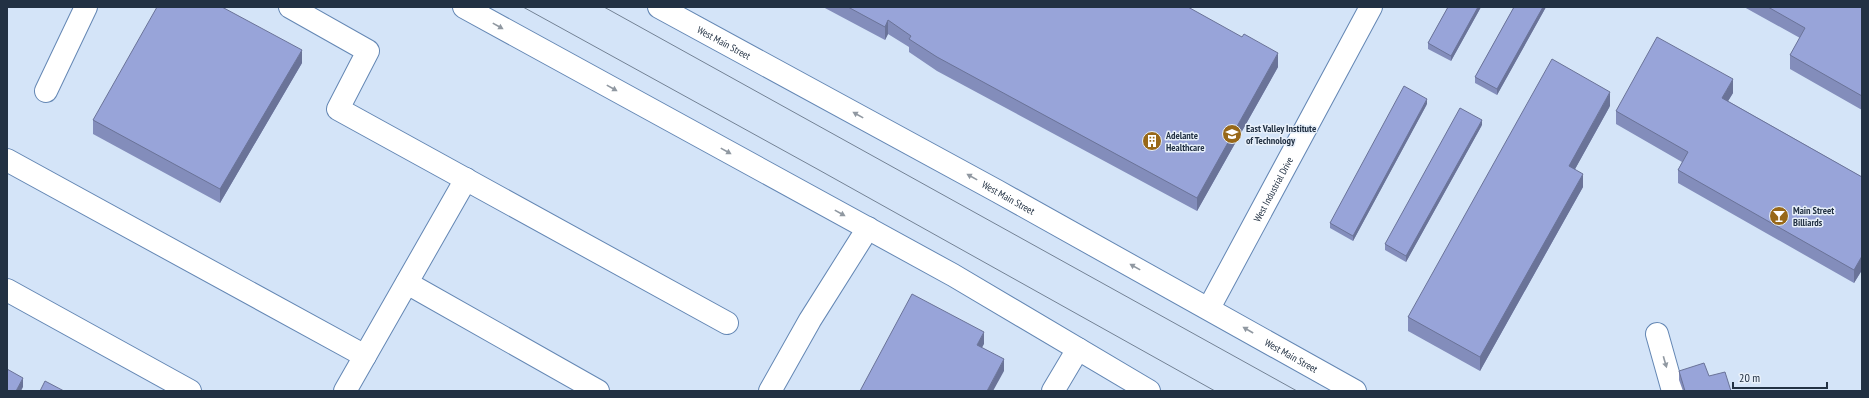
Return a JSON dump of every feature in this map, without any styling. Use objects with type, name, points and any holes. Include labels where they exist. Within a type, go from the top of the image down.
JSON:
[{"type":"main road","points":[[46,91],[86,7]]},
{"type":"main road","points":[[290,7],[368,51],[338,109],[727,323]]},
{"type":"main road","points":[[464,7],[953,275],[1143,389]]},
{"type":"main road","name":"West Main Street","points":[[659,7],[1209,308],[1355,391]]},
{"type":"main road","name":"West Industrial Drive","points":[[1209,308],[1371,7]]},
{"type":"main road","points":[[7,160],[365,356]]},
{"type":"main road","points":[[345,391],[466,179]]},
{"type":"main road","points":[[770,391],[810,320],[868,228]]},
{"type":"main road","points":[[407,283],[598,391]]},
{"type":"main road","points":[[7,290],[190,391]]},
{"type":"main road","points":[[1657,334],[1673,391]]},
{"type":"main road","points":[[1053,391],[1078,349]]},
{"type":"building","points":[[157,7],[222,7],[302,50],[220,189],[93,120]]},
{"type":"building","name":"Adelante Healthcare","points":[[848,7],[1188,7],[1242,37],[1244,34],[1278,53],[1197,198],[937,57],[909,39],[911,36],[888,20],[885,27]]},
{"type":"building","points":[[1448,7],[1478,7],[1451,56],[1428,43]]},
{"type":"building","points":[[1514,7],[1543,7],[1497,89],[1475,77]]},
{"type":"building","points":[[1768,7],[1862,7],[1862,96],[1790,55],[1805,28]]},
{"type":"building","points":[[1657,37],[1733,79],[1722,98],[1862,177],[1862,256],[1854,270],[1678,170],[1688,152],[1616,111]]},
{"type":"building","points":[[1552,59],[1610,92],[1569,166],[1583,174],[1480,357],[1408,317]]},
{"type":"building","points":[[1404,86],[1427,99],[1353,236],[1330,223]]},
{"type":"building","points":[[1460,108],[1482,120],[1406,256],[1385,244]]},
{"type":"building","points":[[912,294],[984,332],[977,345],[1004,359],[987,391],[860,391]]},
{"type":"building","points":[[1704,363],[1709,376],[1725,372],[1731,391],[1685,391],[1679,371]]},
{"type":"building","points":[[7,369],[23,378],[16,391],[7,391]]},
{"type":"building","points":[[45,381],[64,391],[40,391]]},
{"type":"tram line","points":[[523,7],[1215,391]]},
{"type":"tram line","points":[[604,7],[1297,391]]},
{"type":"place","name":"East Valley Institute of Technology","points":[[1232,134]]},
{"type":"place","name":"Adelante Healthcare","points":[[1152,141]]},
{"type":"place","name":"Main Street Billiards","points":[[1779,216]]}]
